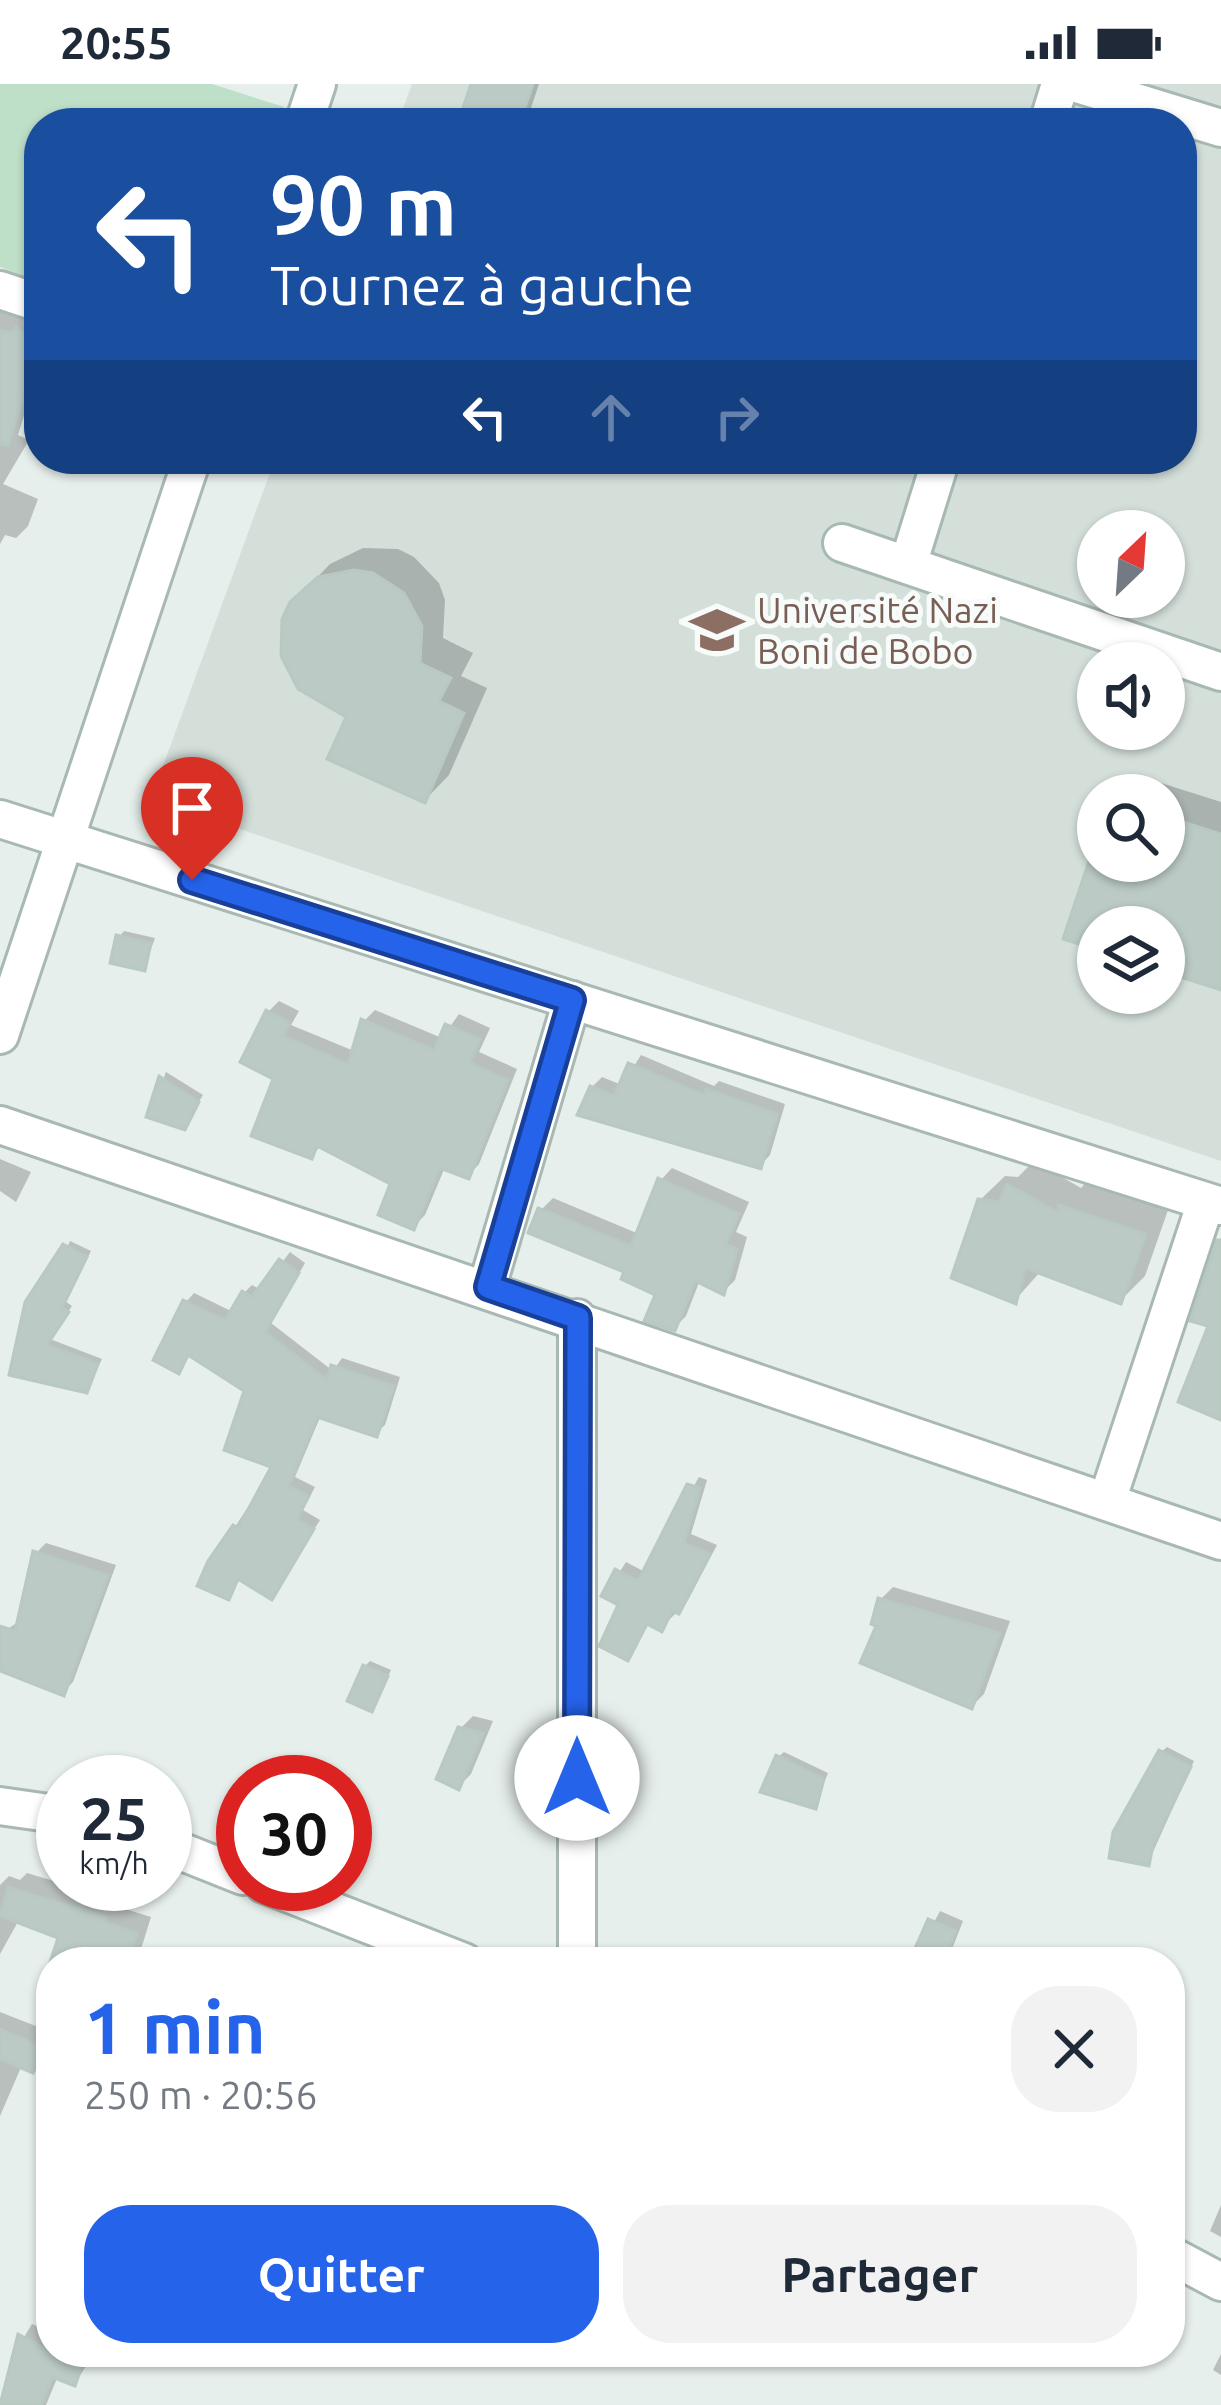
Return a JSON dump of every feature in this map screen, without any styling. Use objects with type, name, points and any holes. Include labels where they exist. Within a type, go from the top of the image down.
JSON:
[{"type":"street","points":[[1077,84],[1156,108]]},
{"type":"street","points":[[0,1035],[187,474]]},
{"type":"street","points":[[908,565],[936,474]]},
{"type":"street","points":[[842,543],[1221,672]]},
{"type":"street","points":[[0,819],[1214,1204],[1108,1501]]},
{"type":"street","points":[[488,1287],[572,1000]]},
{"type":"street","points":[[0,1125],[488,1287],[1221,1540]]},
{"type":"street","points":[[577,1947],[578,1318]]},
{"type":"street","points":[[0,1806],[36,1811]]},
{"type":"street","points":[[333,1911],[426,1947]]},
{"type":"street","points":[[1185,2263],[1221,2282]]},
{"type":"shaded area","name":"Université Nazi Boni de Bobo","points":[[412,84],[1221,84],[1221,1161],[151,799],[270,474],[1197,474],[1197,108],[403,108]]},
{"type":"green space","points":[[0,84],[212,84],[284,107],[24,108],[24,276],[0,267]]},
{"type":"building","points":[[471,84],[533,84],[525,108],[463,108]]},
{"type":"building","points":[[16,327],[24,333],[24,394],[8,446],[0,444],[0,330],[11,333]]},
{"type":"building","points":[[354,570],[373,573],[404,593],[422,626],[420,663],[451,678],[439,701],[464,713],[425,803],[327,759],[346,717],[298,689],[281,656],[282,619],[290,602],[318,577]]},
{"type":"building","points":[[1185,823],[1221,834],[1221,990],[1185,979],[1185,906],[1077,906],[1077,943],[1063,939],[1082,882],[1185,882]]},
{"type":"building","points":[[116,935],[151,943],[145,971],[110,963]]},
{"type":"building","points":[[266,1010],[290,1023],[283,1036],[348,1064],[361,1019],[434,1050],[445,1024],[480,1039],[470,1063],[508,1080],[469,1179],[440,1168],[414,1230],[378,1215],[390,1184],[317,1146],[312,1159],[251,1136],[273,1079],[240,1062]]},
{"type":"building","points":[[628,1063],[704,1095],[706,1089],[777,1114],[761,1169],[577,1115],[590,1086],[614,1096]]},
{"type":"building","points":[[159,1076],[199,1102],[185,1130],[146,1117]]},
{"type":"building","points":[[658,1178],[739,1214],[726,1244],[737,1249],[724,1295],[695,1281],[675,1331],[644,1321],[655,1295],[621,1279],[624,1272],[528,1233],[538,1208],[631,1246]]},
{"type":"building","points":[[1007,1184],[1057,1212],[1059,1205],[1146,1234],[1121,1304],[1025,1268],[1016,1304],[951,1278],[978,1199],[999,1202]]},
{"type":"building","points":[[1217,1240],[1221,1240],[1221,1420],[1178,1402],[1208,1326],[1190,1321]]},
{"type":"building","points":[[63,1244],[87,1257],[62,1308],[69,1312],[47,1345],[98,1364],[87,1393],[9,1375],[25,1302]]},
{"type":"building","points":[[279,1259],[299,1273],[265,1332],[327,1380],[331,1365],[394,1386],[377,1437],[317,1417],[289,1486],[309,1496],[297,1519],[314,1529],[272,1600],[238,1579],[229,1600],[197,1586],[233,1525],[238,1528],[271,1467],[224,1450],[244,1391],[188,1355],[179,1374],[153,1360],[183,1300],[225,1320],[242,1291],[252,1297]]},
{"type":"building","points":[[687,1484],[700,1488],[684,1543],[710,1554],[679,1614],[672,1611],[662,1632],[647,1624],[628,1661],[599,1646],[618,1605],[601,1596],[615,1569],[638,1581]]},
{"type":"building","points":[[33,1551],[108,1575],[64,1696],[0,1671],[0,1626],[15,1631]]},
{"type":"building","points":[[878,1598],[1000,1633],[972,1709],[860,1663],[876,1626],[871,1624]]},
{"type":"building","points":[[363,1665],[388,1676],[372,1712],[347,1701]]},
{"type":"building","points":[[458,1727],[483,1733],[459,1790],[436,1779]]},
{"type":"building","points":[[1159,1750],[1191,1767],[1153,1845],[1149,1866],[1109,1858],[1113,1832]]},
{"type":"building","points":[[776,1755],[824,1779],[816,1809],[760,1792]]},
{"type":"building","points":[[8,1887],[36,1896],[36,1911],[86,1911],[137,1933],[133,1947],[55,1947],[58,1938],[0,1916]]},
{"type":"building","points":[[928,1919],[956,1931],[949,1947],[916,1947]]},
{"type":"building","points":[[0,2029],[36,2045],[33,2073],[0,2059]]},
{"type":"building","points":[[18,2334],[36,2344],[36,2367],[82,2367],[75,2386],[52,2377],[41,2405],[0,2405]]},
{"type":"place","name":"Université Nazi Boni de Bobo","points":[[717,630]]},
{"type":"route","points":[[192,880],[572,1000],[488,1287],[578,1318],[577,1778]]}]
